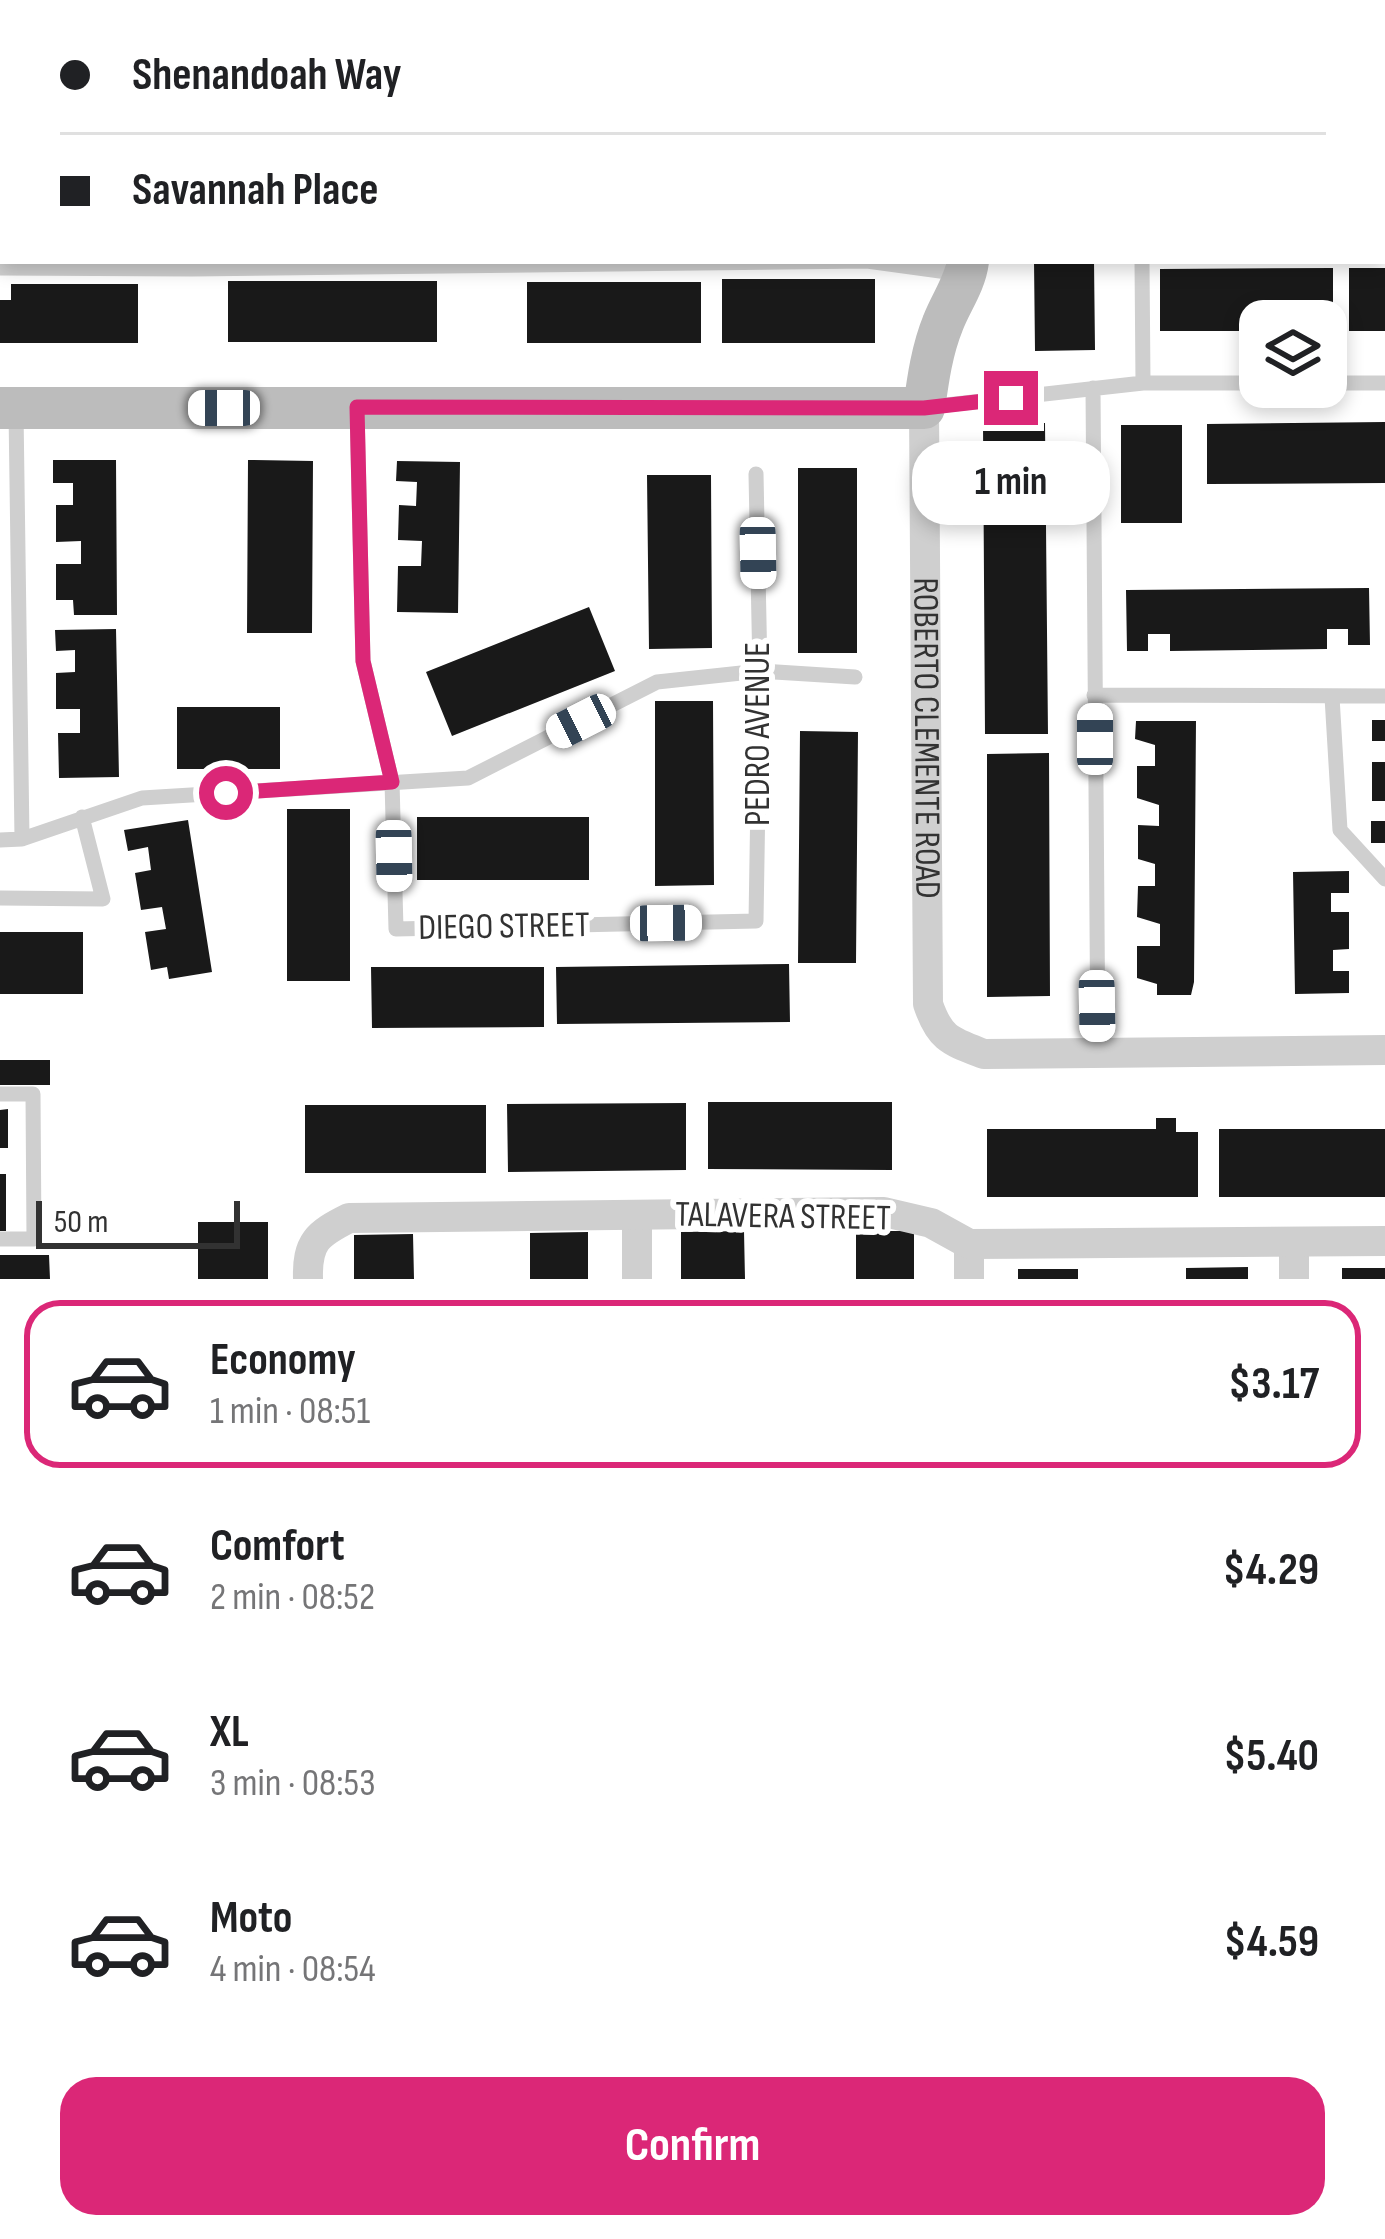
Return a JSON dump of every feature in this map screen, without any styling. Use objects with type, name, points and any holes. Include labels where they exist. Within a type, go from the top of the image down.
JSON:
[{"type":"street","points":[[8,408],[924,408],[942,325],[967,268]]},
{"type":"street","name":"ROBERTO CLEMENTE ROAD","points":[[924,408],[928,1004],[936,1028],[955,1043],[984,1054],[1385,1050]]},
{"type":"street","name":"TALAVERA STREET","points":[[308,1279],[307,1255],[322,1232],[349,1218],[884,1212],[931,1223],[969,1244],[1385,1241]]},
{"type":"street","points":[[637,1216],[637,1279]]},
{"type":"street","points":[[1294,1242],[1294,1279]]},
{"type":"street","points":[[969,1244],[969,1279]]},
{"type":"lane","points":[[0,268],[598,264]]},
{"type":"lane","points":[[910,264],[967,268]]},
{"type":"lane","points":[[1142,264],[1143,383]]},
{"type":"lane","points":[[924,408],[1143,383],[1239,383]]},
{"type":"lane","points":[[1347,383],[1385,383]]},
{"type":"lane","points":[[1093,388],[1098,1054]]},
{"type":"lane","points":[[357,407],[363,661],[392,782]]},
{"type":"lane","points":[[8,408],[22,839]]},
{"type":"lane","name":"PEDRO AVENUE","points":[[756,474],[760,671],[756,921]]},
{"type":"lane","points":[[0,840],[22,839],[142,798],[468,778],[657,682],[760,671],[855,677]]},
{"type":"lane","points":[[1094,695],[1385,696]]},
{"type":"lane","points":[[1332,697],[1340,830],[1385,879]]},
{"type":"lane","name":"DIEGO STREET","points":[[392,782],[396,929],[756,921]]},
{"type":"lane","points":[[0,898],[103,898],[82,818]]},
{"type":"lane","points":[[0,1094],[33,1094],[34,1239],[0,1240]]},
{"type":"building","points":[[1034,264],[1094,264],[1095,350],[1035,351]]},
{"type":"building","points":[[1333,268],[1333,300],[1239,300],[1239,331],[1160,331],[1160,269]]},
{"type":"building","points":[[1349,268],[1385,268],[1385,331],[1349,331]]},
{"type":"building","points":[[722,279],[875,279],[875,343],[722,343]]},
{"type":"building","points":[[228,281],[437,281],[437,342],[228,342]]},
{"type":"building","points":[[527,282],[701,282],[701,343],[527,343]]},
{"type":"building","points":[[11,284],[138,284],[138,343],[0,343],[0,300],[11,300]]},
{"type":"building","points":[[1385,422],[1385,483],[1207,484],[1207,424]]},
{"type":"building","points":[[983,423],[1045,423],[1048,734],[985,734]]},
{"type":"building","points":[[1121,425],[1182,425],[1182,523],[1121,523]]},
{"type":"building","points":[[53,460],[116,460],[117,615],[74,615],[73,600],[56,600],[56,564],[81,564],[81,541],[56,542],[56,505],[73,505],[73,483],[53,483]]},
{"type":"building","points":[[248,460],[313,461],[312,633],[247,633]]},
{"type":"building","points":[[397,461],[460,462],[458,613],[397,612],[398,566],[421,566],[422,541],[398,540],[399,505],[416,506],[417,482],[396,481]]},
{"type":"building","points":[[798,468],[857,468],[857,653],[798,653]]},
{"type":"building","points":[[647,475],[711,475],[712,648],[649,649]]},
{"type":"building","points":[[1369,588],[1370,645],[1348,645],[1348,629],[1327,629],[1327,649],[1170,651],[1170,634],[1148,634],[1148,651],[1127,651],[1126,590]]},
{"type":"building","points":[[589,607],[615,671],[452,736],[426,672]]},
{"type":"building","points":[[116,629],[119,777],[59,778],[58,733],[80,733],[80,709],[56,709],[56,673],[75,672],[75,650],[56,651],[55,630]]},
{"type":"building","points":[[655,701],[713,701],[714,885],[655,886]]},
{"type":"building","points":[[177,707],[280,707],[280,769],[177,769]]},
{"type":"building","points":[[1372,720],[1385,720],[1385,741],[1372,741]]},
{"type":"building","points":[[1136,721],[1196,721],[1191,995],[1157,995],[1157,984],[1137,978],[1137,946],[1160,946],[1160,924],[1137,917],[1138,886],[1155,886],[1155,864],[1138,859],[1138,825],[1159,826],[1159,805],[1137,798],[1137,766],[1155,766],[1155,745],[1135,739]]},
{"type":"building","points":[[800,731],[858,732],[856,963],[798,963]]},
{"type":"building","points":[[1049,753],[1050,996],[987,997],[987,754]]},
{"type":"building","points":[[1372,762],[1385,762],[1385,801],[1372,801]]},
{"type":"building","points":[[287,809],[350,809],[350,981],[287,981]]},
{"type":"building","points":[[417,817],[589,817],[589,880],[417,880]]},
{"type":"building","points":[[188,820],[212,972],[169,979],[167,967],[151,970],[145,932],[166,929],[162,907],[141,910],[135,873],[151,870],[148,847],[128,851],[124,830]]},
{"type":"building","points":[[1371,821],[1385,821],[1385,843],[1371,843]]},
{"type":"building","points":[[1349,871],[1349,893],[1331,893],[1331,912],[1349,912],[1349,949],[1333,950],[1333,971],[1349,971],[1349,993],[1295,994],[1293,872]]},
{"type":"building","points":[[0,932],[83,932],[83,994],[0,994]]},
{"type":"building","points":[[789,964],[790,1022],[557,1024],[556,967]]},
{"type":"building","points":[[371,967],[544,967],[544,1027],[372,1028]]},
{"type":"building","points":[[0,1060],[50,1060],[50,1085],[0,1085]]},
{"type":"building","points":[[708,1102],[892,1102],[892,1170],[708,1169]]},
{"type":"building","points":[[686,1103],[686,1170],[508,1172],[507,1104]]},
{"type":"building","points":[[305,1105],[486,1105],[486,1173],[305,1173]]},
{"type":"building","points":[[8,1109],[8,1148],[0,1148],[0,1110]]},
{"type":"building","points":[[1156,1118],[1176,1118],[1176,1132],[1198,1132],[1198,1197],[987,1197],[987,1129],[1156,1129]]},
{"type":"building","points":[[1219,1129],[1385,1129],[1385,1197],[1219,1197]]},
{"type":"building","points":[[0,1174],[6,1174],[6,1231],[0,1231]]},
{"type":"building","points":[[198,1222],[268,1222],[268,1279],[198,1279]]},
{"type":"building","points":[[744,1231],[745,1279],[681,1279],[681,1232]]},
{"type":"building","points":[[856,1231],[914,1231],[914,1279],[856,1279]]},
{"type":"building","points":[[588,1232],[588,1279],[530,1279],[530,1233]]},
{"type":"building","points":[[413,1234],[414,1279],[354,1279],[354,1235]]},
{"type":"building","points":[[0,1255],[49,1255],[50,1279],[0,1279]]},
{"type":"building","points":[[1248,1267],[1248,1279],[1186,1279],[1186,1268]]},
{"type":"building","points":[[1342,1268],[1385,1268],[1385,1279],[1342,1279]]},
{"type":"building","points":[[1018,1269],[1078,1269],[1078,1279],[1018,1279]]},
{"type":"route","points":[[226,793],[392,782],[363,661],[357,407],[924,408],[1011,398]]}]
